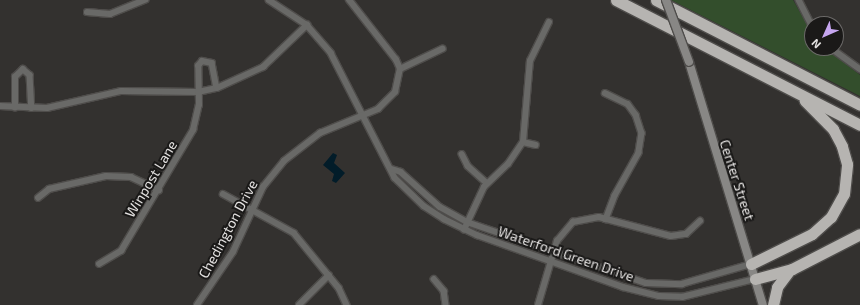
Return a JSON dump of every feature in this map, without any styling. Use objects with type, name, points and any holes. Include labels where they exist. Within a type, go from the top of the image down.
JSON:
[{"type":"highway","points":[[616,0],[860,125]]},
{"type":"highway","points":[[656,0],[860,104]]},
{"type":"highway","points":[[751,264],[812,234],[831,217],[844,194],[847,164],[842,146],[833,129],[797,93]]},
{"type":"highway","points":[[755,279],[792,269],[860,234]]},
{"type":"highway","points":[[773,305],[776,287],[792,269]]},
{"type":"main road","name":"Center Street","points":[[666,0],[689,62],[721,176],[751,264],[763,305]]},
{"type":"street","points":[[87,12],[110,14],[145,0]]},
{"type":"street","name":"Waterford Green Drive","points":[[269,0],[307,25],[337,62],[363,116],[392,169],[394,178],[424,206],[464,230],[623,288],[659,296],[682,297],[755,279]]},
{"type":"street","points":[[349,0],[392,52],[400,69],[442,49]]},
{"type":"street","points":[[799,0],[807,16]]},
{"type":"street","points":[[464,230],[487,183],[511,160],[524,142],[530,61],[549,22]]},
{"type":"street","points":[[0,106],[32,108],[61,105],[121,91],[198,92],[218,88],[263,67],[307,25]]},
{"type":"street","points":[[842,56],[860,69]]},
{"type":"street","name":"Winpost Lane","points":[[99,264],[121,251],[194,130],[199,105],[198,66],[205,60],[212,63],[218,88]]},
{"type":"street","points":[[15,108],[14,77],[23,69],[30,75],[32,108]]},
{"type":"street","name":"Chedington Drive","points":[[197,305],[233,252],[252,208],[269,178],[293,153],[320,133],[378,109],[392,98],[400,69]]},
{"type":"street","points":[[605,93],[628,104],[636,115],[642,133],[639,153],[615,196],[606,219]]},
{"type":"street","points":[[524,142],[536,145]]},
{"type":"street","points":[[462,154],[468,166],[487,183]]},
{"type":"street","name":"Waterford Green Drive","points":[[392,169],[401,172],[440,207],[468,222],[646,283],[667,285],[694,282],[751,264]]},
{"type":"street","points":[[38,198],[49,189],[106,176],[131,177],[158,190]]},
{"type":"street","points":[[223,194],[252,208],[294,233],[329,275],[347,305]]},
{"type":"street","points":[[538,305],[553,252],[560,236],[573,222],[590,217],[606,219],[653,233],[671,236],[686,234],[700,221]]},
{"type":"street","points":[[299,305],[329,275]]},
{"type":"street","points":[[434,279],[444,292],[446,305]]},
{"type":"green space","points":[[671,0],[793,0],[804,19],[804,56],[835,56],[860,75],[860,96]]},
{"type":"water","points":[[333,153],[337,155],[334,163],[345,173],[336,183],[332,181],[334,174],[323,165]]}]
